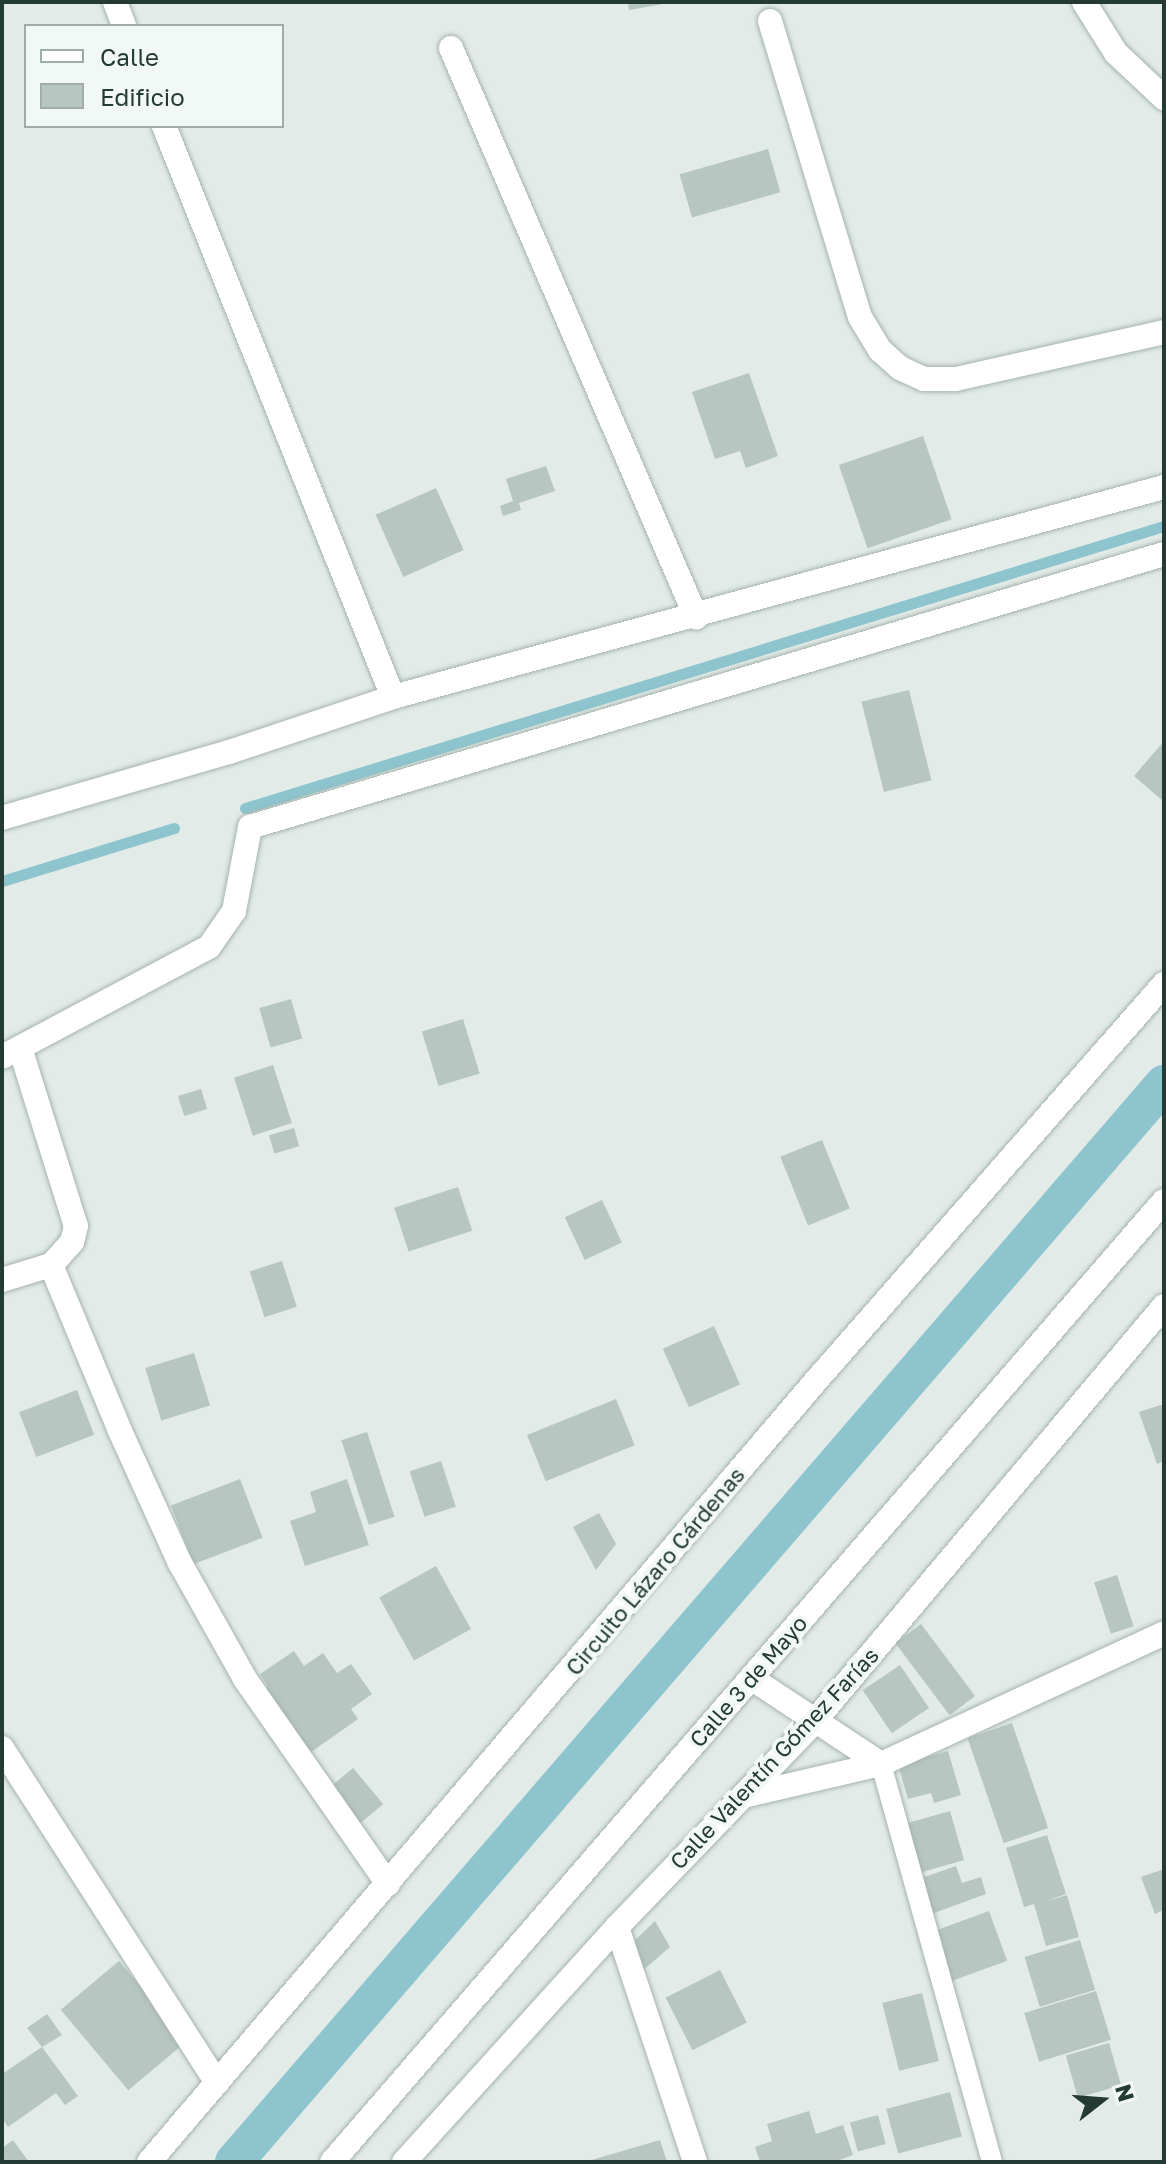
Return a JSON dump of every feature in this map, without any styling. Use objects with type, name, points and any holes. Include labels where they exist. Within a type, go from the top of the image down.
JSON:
[{"type":"street","points":[[115,2],[123,24]]},
{"type":"street","points":[[1084,2],[1116,53],[1164,98]]},
{"type":"street","points":[[770,21],[860,317],[880,350],[900,368],[924,379],[956,379],[1164,332]]},
{"type":"street","points":[[451,48],[696,617]]},
{"type":"street","points":[[165,128],[393,697]]},
{"type":"street","points":[[2,818],[229,752],[393,697],[696,617],[1164,487]]},
{"type":"street","points":[[2,1280],[51,1265],[72,1242],[76,1226],[11,1054],[209,947],[234,911],[250,827],[1164,554]]},
{"type":"street","name":"Circuito Lázaro Cárdenas","points":[[149,2162],[814,1383],[1164,984]]},
{"type":"street","name":"Calle 3 de Mayo","points":[[332,2162],[1164,1201]]},
{"type":"street","points":[[51,1265],[180,1563],[245,1679],[388,1884]]},
{"type":"street","name":"Calle Valentín Gómez Farías","points":[[404,2162],[617,1927],[813,1723],[1164,1306]]},
{"type":"street","points":[[742,1797],[881,1764],[1164,1635]]},
{"type":"street","points":[[751,1678],[813,1723],[881,1764]]},
{"type":"street","points":[[2,1748],[217,2083]]},
{"type":"street","points":[[617,1927],[695,2162]]},
{"type":"lane","points":[[881,1764],[992,2162]]},
{"type":"building","points":[[628,2],[663,2],[663,4],[629,10]]},
{"type":"building","points":[[768,149],[780,192],[692,218],[680,174]]},
{"type":"building","points":[[749,373],[778,456],[746,468],[740,451],[715,459],[692,392]]},
{"type":"building","points":[[923,436],[952,519],[867,548],[839,465]]},
{"type":"building","points":[[546,466],[555,491],[519,503],[521,510],[503,516],[500,506],[513,501],[506,479]]},
{"type":"building","points":[[436,488],[464,550],[403,577],[376,515]]},
{"type":"building","points":[[909,690],[931,780],[884,792],[861,702]]},
{"type":"building","points":[[1164,741],[1164,802],[1134,776]]},
{"type":"building","points":[[291,999],[302,1038],[271,1048],[259,1008]]},
{"type":"building","points":[[463,1019],[480,1074],[439,1086],[422,1032]]},
{"type":"building","points":[[273,1065],[292,1123],[253,1136],[234,1078]]},
{"type":"building","points":[[201,1089],[207,1109],[184,1116],[178,1096]]},
{"type":"building","points":[[294,1128],[299,1146],[274,1153],[269,1135]]},
{"type":"building","points":[[822,1140],[850,1209],[808,1225],[780,1157]]},
{"type":"building","points":[[458,1187],[472,1231],[408,1251],[394,1208]]},
{"type":"building","points":[[602,1200],[622,1243],[585,1260],[565,1217]]},
{"type":"building","points":[[282,1261],[297,1307],[264,1317],[250,1272]]},
{"type":"building","points":[[714,1326],[740,1384],[689,1407],[663,1349]]},
{"type":"building","points":[[194,1353],[210,1406],[161,1421],[145,1368]]},
{"type":"building","points":[[77,1390],[94,1435],[36,1457],[19,1412]]},
{"type":"building","points":[[616,1399],[635,1445],[546,1481],[527,1435]]},
{"type":"building","points":[[1164,1404],[1164,1461],[1157,1464],[1139,1412]]},
{"type":"building","points":[[367,1432],[395,1517],[369,1525],[341,1440]]},
{"type":"building","points":[[441,1461],[456,1507],[424,1517],[410,1471]]},
{"type":"building","points":[[240,1479],[263,1538],[193,1564],[171,1506]]},
{"type":"building","points":[[347,1479],[369,1545],[305,1566],[290,1521],[316,1512],[310,1492]]},
{"type":"building","points":[[599,1513],[616,1544],[596,1570],[573,1527]]},
{"type":"building","points":[[436,1566],[471,1629],[414,1660],[379,1598]]},
{"type":"building","points":[[1117,1575],[1134,1626],[1111,1634],[1094,1582]]},
{"type":"building","points":[[921,1624],[975,1696],[950,1715],[895,1643]]},
{"type":"building","points":[[294,1651],[304,1666],[323,1653],[337,1673],[351,1664],[372,1694],[351,1709],[358,1719],[304,1757],[262,1696],[268,1687],[260,1674]]},
{"type":"building","points":[[900,1665],[929,1708],[892,1733],[863,1690]]},
{"type":"building","points":[[1012,1723],[1048,1828],[1004,1843],[968,1738]]},
{"type":"building","points":[[948,1751],[961,1795],[934,1803],[931,1793],[908,1799],[898,1765]]},
{"type":"building","points":[[353,1768],[383,1804],[356,1827],[326,1790]]},
{"type":"building","points":[[950,1811],[964,1860],[913,1875],[899,1826]]},
{"type":"building","points":[[1047,1835],[1066,1894],[1043,1902],[1067,1895],[1079,1937],[1046,1946],[1034,1904],[1024,1907],[1006,1848]]},
{"type":"building","points":[[956,1866],[962,1883],[981,1877],[986,1894],[926,1916],[913,1881]]},
{"type":"building","points":[[1164,1869],[1164,1910],[1155,1914],[1141,1877]]},
{"type":"building","points":[[989,1911],[1007,1961],[947,1983],[929,1933]]},
{"type":"building","points":[[655,1921],[670,1947],[642,1971],[630,1945]]},
{"type":"building","points":[[1080,1940],[1095,1990],[1040,2007],[1025,1957]]},
{"type":"building","points":[[119,1961],[186,2041],[128,2090],[61,2010]]},
{"type":"building","points":[[720,1970],[747,2023],[692,2050],[666,1998]]},
{"type":"building","points":[[1096,1991],[1111,2040],[1039,2062],[1024,2013]]},
{"type":"building","points":[[922,1993],[939,2061],[899,2071],[882,2003]]},
{"type":"building","points":[[47,2014],[62,2035],[42,2047],[27,2028]]},
{"type":"building","points":[[1109,2043],[1121,2085],[1078,2098],[1066,2055]]},
{"type":"building","points":[[42,2047],[78,2096],[65,2105],[56,2093],[8,2127],[2,2118],[2,2074]]},
{"type":"building","points":[[950,2092],[962,2136],[898,2154],[886,2109]]},
{"type":"building","points":[[809,2111],[816,2134],[843,2125],[853,2155],[834,2162],[760,2162],[755,2147],[772,2141],[767,2124]]},
{"type":"building","points":[[878,2115],[886,2144],[858,2151],[850,2123]]},
{"type":"building","points":[[13,2140],[29,2162],[2,2162],[2,2148]]},
{"type":"building","points":[[660,2140],[667,2162],[588,2162],[588,2161]]},
{"type":"waterway","points":[[245,808],[1164,526]]},
{"type":"waterway","points":[[2,881],[174,828]]},
{"type":"waterway","points":[[234,2162],[1164,1084]]}]
